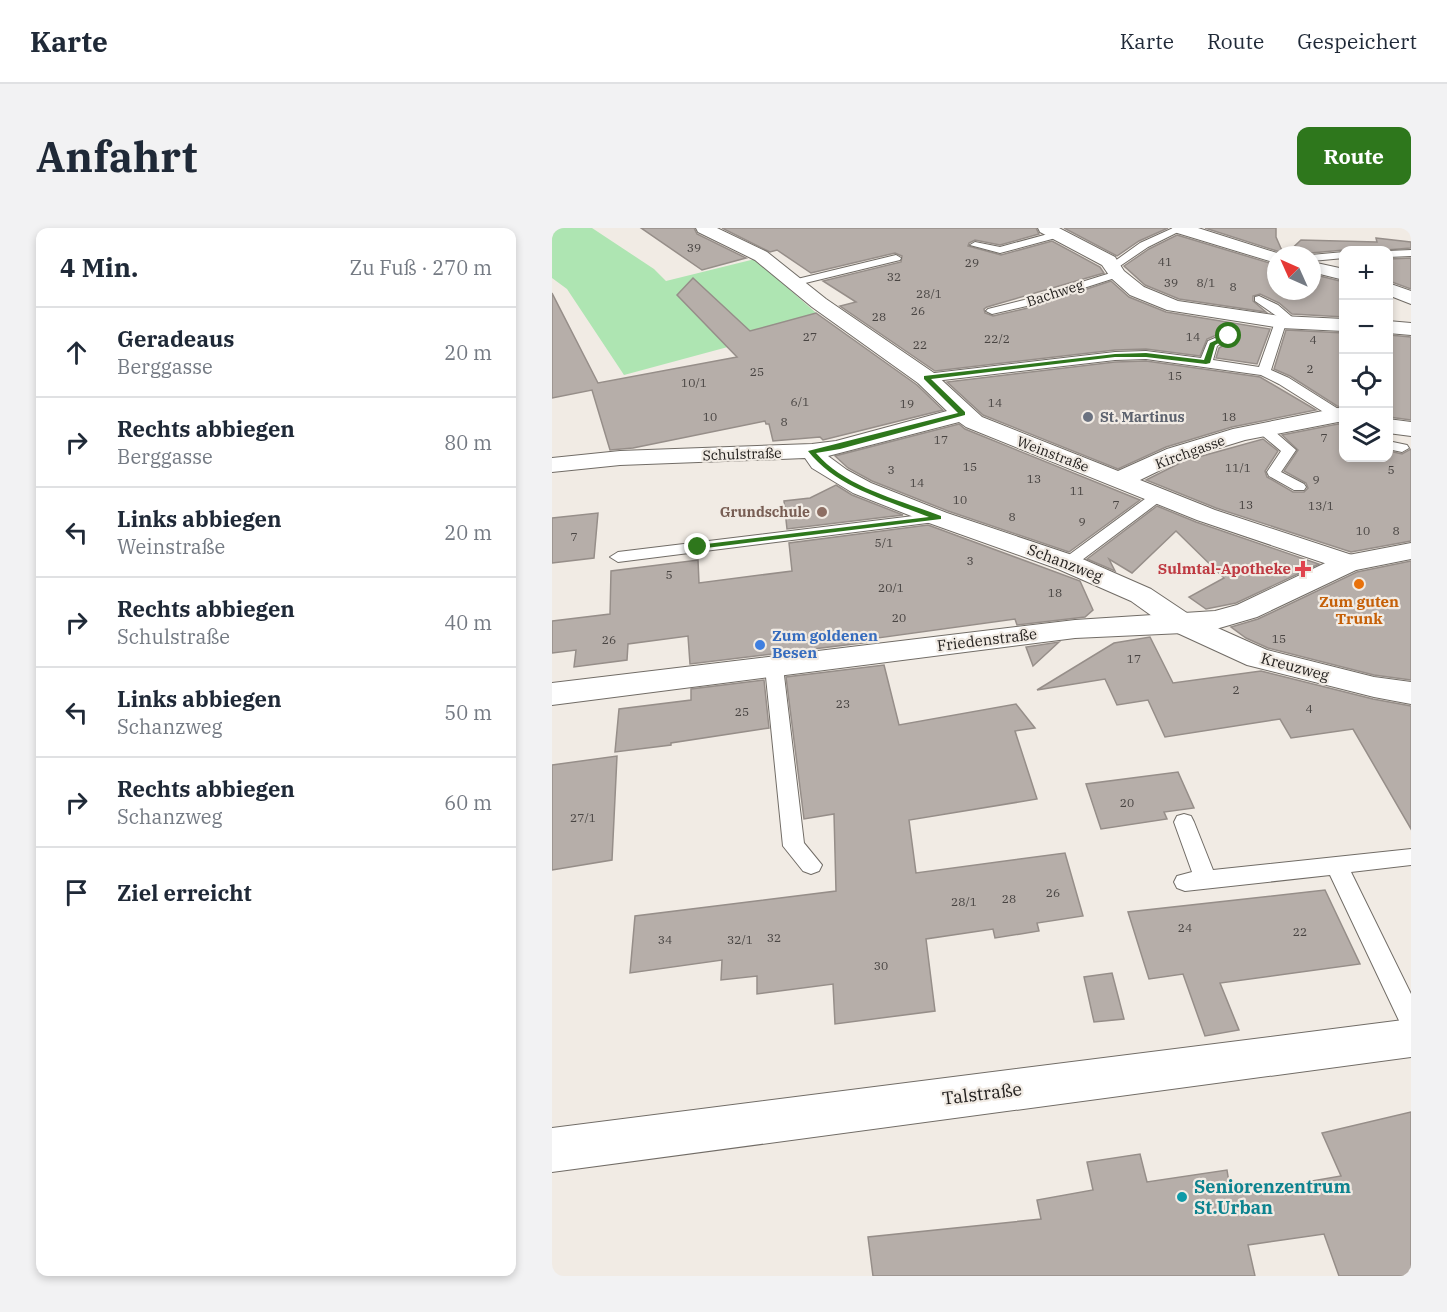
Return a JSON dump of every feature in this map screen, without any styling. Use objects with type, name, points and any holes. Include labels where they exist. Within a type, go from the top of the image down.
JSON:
[{"type":"street","name":"Weinstraße","points":[[704,228],[761,256],[793,283],[926,378],[963,414],[995,432],[1206,515],[1348,563]]},
{"type":"street","points":[[1181,228],[1205,231],[1267,255]]},
{"type":"street","points":[[1052,231],[1094,252],[1137,291],[1173,306],[1287,323],[1339,325]]},
{"type":"street","points":[[1321,269],[1339,274]]},
{"type":"street","points":[[1393,290],[1411,298]]},
{"type":"street","points":[[1393,327],[1411,329]]},
{"type":"street","name":"Schulstraße","points":[[552,465],[620,458],[812,451],[837,448],[963,414]]},
{"type":"street","name":"Kirchgasse","points":[[1119,480],[1175,454],[1262,428],[1339,415]]},
{"type":"street","name":"Schanzweg","points":[[812,451],[821,463],[862,488],[938,518],[1068,563],[1142,595],[1183,624]]},
{"type":"street","name":"Friedenstraße","points":[[552,694],[1075,629],[1183,624],[1216,620],[1247,610],[1348,563],[1411,551]]},
{"type":"street","name":"Kreuzweg","points":[[1183,624],[1258,658],[1374,687],[1411,693]]},
{"type":"street","name":"Talstraße","points":[[552,1150],[1411,1038]]},
{"type":"lane","name":"Bachweg","points":[[992,311],[1027,303],[1115,270],[1144,245],[1181,228]]},
{"type":"lane","points":[[975,245],[999,250],[1052,231]]},
{"type":"lane","points":[[1393,254],[1411,253]]},
{"type":"lane","points":[[1321,257],[1339,255]]},
{"type":"lane","points":[[793,283],[896,258]]},
{"type":"lane","points":[[1259,299],[1280,311],[1287,323],[1264,372]]},
{"type":"lane","points":[[1206,363],[1212,344],[1229,336]]},
{"type":"lane","points":[[926,378],[1115,356],[1146,355],[1264,372],[1284,381],[1339,414]]},
{"type":"lane","points":[[1262,428],[1289,450],[1274,472],[1276,476],[1299,487]]},
{"type":"lane","points":[[1068,563],[1158,496]]},
{"type":"lane","name":"Schanzweg","points":[[618,557],[938,518]]},
{"type":"lane","points":[[774,667],[794,846],[811,865]]},
{"type":"lane","points":[[1184,822],[1196,881],[1411,857]]},
{"type":"lane","points":[[1337,866],[1411,1019]]},
{"type":"green space","points":[[552,228],[592,228],[654,269],[666,281],[755,259],[823,319],[624,375],[567,289],[552,278]]},
{"type":"building","points":[[641,228],[694,228],[697,234],[746,258],[702,270]]},
{"type":"building","points":[[722,228],[1036,228],[1039,234],[1000,245],[975,240],[968,246],[1001,255],[1052,241],[1100,267],[1104,273],[987,307],[984,309],[985,313],[993,316],[1032,307],[1111,281],[1129,297],[1166,312],[1270,329],[1257,364],[1216,358],[1219,348],[1237,337],[1228,330],[1207,339],[1200,356],[1146,349],[1115,350],[935,371],[840,306],[856,302],[823,281],[901,262],[902,256],[895,253],[811,273],[777,250],[770,252]]},
{"type":"building","points":[[1064,228],[1168,228],[1139,241],[1117,256]]},
{"type":"building","points":[[1205,228],[1276,228],[1276,237],[1280,246],[1267,246],[1267,248]]},
{"type":"building","points":[[1177,235],[1267,262],[1267,297],[1260,294],[1253,296],[1253,301],[1266,312],[1179,299],[1145,285],[1124,266],[1149,249]]},
{"type":"building","points":[[1376,238],[1411,242],[1411,248],[1393,249],[1393,246],[1339,246],[1339,250],[1321,252],[1321,246],[1295,246],[1301,240],[1377,242]]},
{"type":"building","points":[[1411,258],[1411,289],[1393,282],[1393,259]]},
{"type":"building","points":[[1321,276],[1339,281],[1339,317],[1292,314],[1273,300],[1321,300]]},
{"type":"building","points":[[693,278],[750,331],[816,313],[917,385],[943,410],[823,440],[820,437],[773,441],[769,424],[765,421],[633,448],[610,450],[592,390],[552,398],[552,293],[598,383],[737,357],[677,295]]},
{"type":"building","points":[[1286,330],[1339,333],[1339,406],[1290,376],[1274,369]]},
{"type":"building","points":[[1393,335],[1411,337],[1411,420],[1393,418]]},
{"type":"building","points":[[1146,361],[1260,377],[1316,410],[1232,427],[1166,447],[1118,469],[983,415],[947,382],[1115,362]]},
{"type":"building","points":[[959,424],[965,429],[1140,500],[1069,552],[948,511],[872,481],[848,468],[835,456]]},
{"type":"building","points":[[1339,424],[1339,462],[1393,462],[1393,452],[1402,454],[1411,449],[1411,541],[1351,552],[1216,508],[1146,480],[1184,461],[1263,439],[1278,451],[1265,471],[1267,477],[1293,492],[1304,492],[1308,488],[1306,483],[1284,471],[1298,450],[1282,435]]},
{"type":"building","name":"Grundschule","points":[[836,485],[852,495],[903,515],[787,529],[784,501],[810,498]]},
{"type":"building","points":[[1157,506],[1196,522],[1319,564],[1236,603],[1206,609],[1189,597],[1224,578],[1176,531],[1132,573],[1109,559],[1115,571],[1087,559]]},
{"type":"building","points":[[598,513],[594,558],[552,563],[552,518]]},
{"type":"building","points":[[928,525],[1080,581],[1093,610],[1085,617],[1017,625],[1015,619],[877,638],[878,641],[690,664],[688,636],[628,644],[627,660],[574,667],[576,650],[552,653],[552,621],[610,614],[611,571],[698,560],[699,583],[792,571],[789,543]]},
{"type":"building","points":[[1411,561],[1411,680],[1374,675],[1268,648],[1246,638],[1231,627],[1258,619],[1357,572]]},
{"type":"building","points":[[1150,637],[1173,683],[1261,671],[1373,699],[1411,706],[1411,829],[1353,729],[1291,738],[1280,719],[1165,737],[1148,700],[1117,705],[1105,679],[1037,690],[1114,643]]},
{"type":"building","points":[[1059,642],[1033,666],[1026,647]]},
{"type":"building","points":[[884,665],[899,725],[1016,704],[1035,728],[1015,731],[1037,799],[909,820],[916,873],[1065,853],[1083,916],[1037,923],[1039,931],[995,938],[993,929],[926,939],[935,1011],[835,1024],[833,984],[757,994],[757,976],[721,980],[722,960],[630,973],[635,916],[836,891],[834,814],[804,819],[786,677]]},
{"type":"building","points":[[764,680],[769,728],[615,752],[619,709],[691,700],[691,689]]},
{"type":"building","points":[[617,756],[612,860],[552,870],[552,765]]},
{"type":"building","points":[[1178,772],[1194,808],[1164,812],[1167,819],[1101,829],[1086,784]]},
{"type":"building","points":[[1325,890],[1360,964],[1220,983],[1239,1030],[1205,1036],[1183,974],[1149,979],[1128,912]]},
{"type":"building","points":[[1112,973],[1124,1019],[1094,1022],[1084,977]]},
{"type":"building","name":"Seniorenzentrum St.Urban","points":[[1411,1112],[1411,1276],[1339,1276],[1324,1234],[1248,1245],[1255,1276],[873,1276],[868,1237],[1041,1219],[1037,1200],[1093,1190],[1087,1162],[1140,1154],[1147,1182],[1227,1170],[1231,1195],[1341,1176],[1322,1133]]},
{"type":"place","name":"St. Martinus","points":[[1088,417]]},
{"type":"place","name":"Grundschule","points":[[822,512]]},
{"type":"place","name":"Sulmtal-Apotheke","points":[[1303,569]]},
{"type":"place","name":"Zum guten Trunk","points":[[1359,584]]},
{"type":"place","name":"Zum goldenen Besen","points":[[760,645]]},
{"type":"place","name":"Seniorenzentrum St.Urban","points":[[1182,1197]]},
{"type":"route","points":[[698,547],[938,518],[862,488],[821,463],[812,451],[837,448],[963,414],[926,378],[1115,356],[1146,355],[1206,363],[1212,344],[1229,336]]}]
